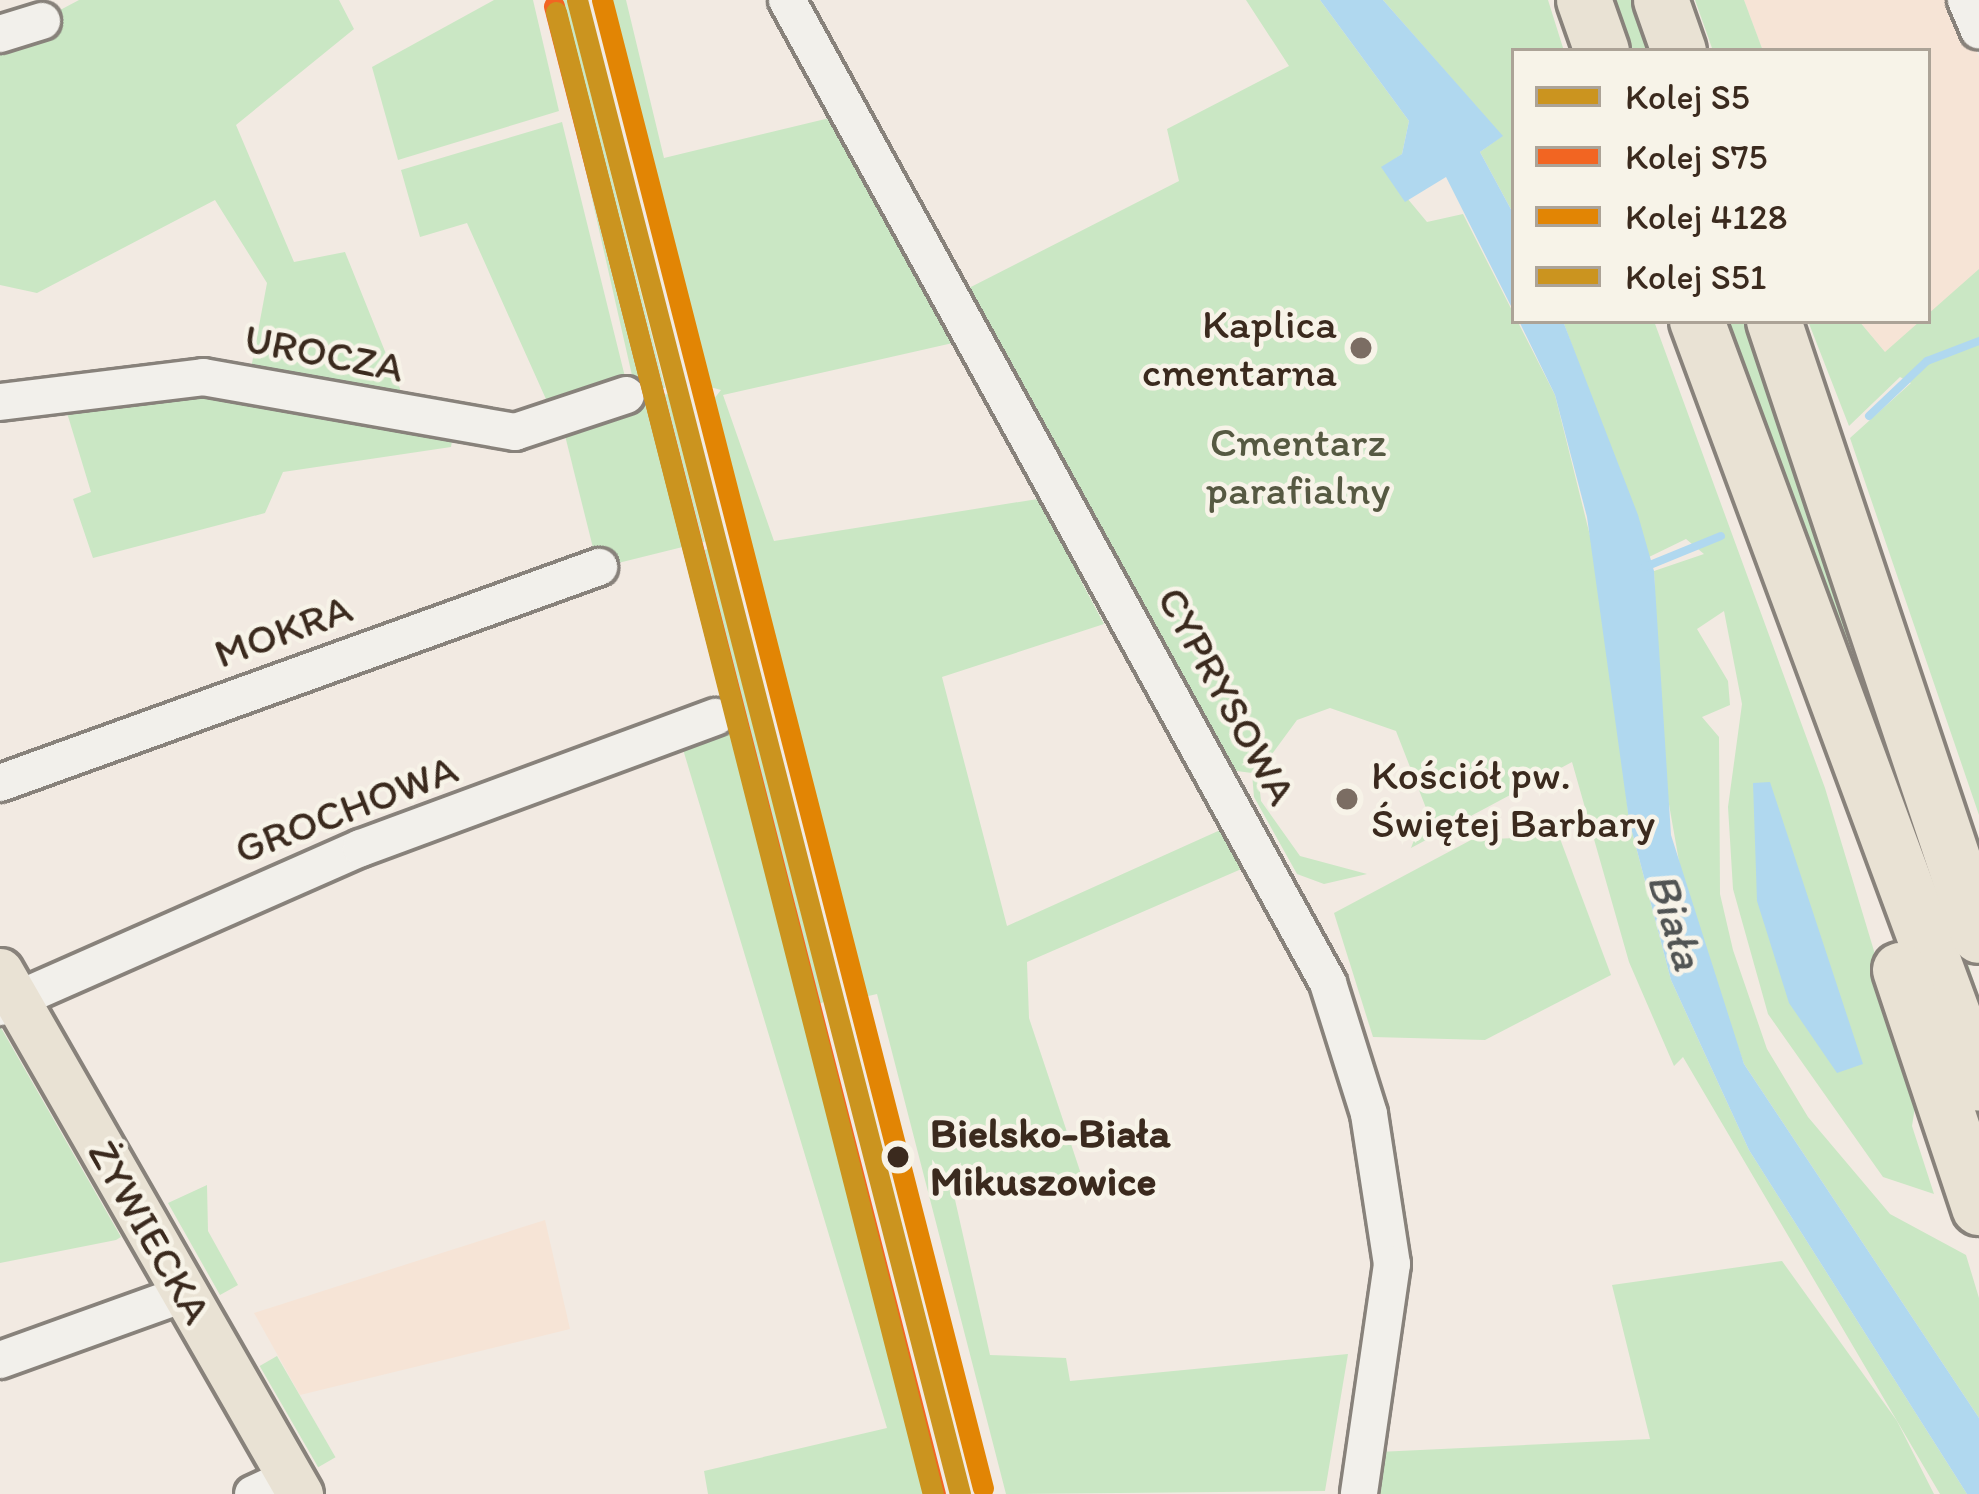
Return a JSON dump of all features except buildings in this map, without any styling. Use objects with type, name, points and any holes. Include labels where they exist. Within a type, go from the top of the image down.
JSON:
[{"type":"highway","points":[[1584,0],[1601,48]]},
{"type":"highway","points":[[1661,0],[1678,48]]},
{"type":"highway","points":[[1698,324],[1802,616],[1979,1084]]},
{"type":"highway","points":[[1775,324],[1979,935]]},
{"type":"highway","points":[[1802,616],[1809,692],[1979,1208]]},
{"type":"main road","name":"ŻYWIECKA","points":[[5,992],[186,1293],[281,1488]]},
{"type":"street","name":"CYPRYSOWA","points":[[787,0],[1328,983],[1369,1114],[1392,1264],[1360,1494]]},
{"type":"street","points":[[1966,0],[1979,30]]},
{"type":"street","points":[[0,34],[42,21]]},
{"type":"street","name":"UROCZA","points":[[0,402],[203,377],[514,432],[626,395]]},
{"type":"street","name":"MOKRA","points":[[0,783],[598,567]]},
{"type":"street","name":"GROCHOWA","points":[[5,992],[362,848],[716,717]]},
{"type":"street","points":[[0,1360],[186,1293]]},
{"type":"shaded area","points":[[1744,0],[1956,0],[1979,57],[1979,269],[1945,307],[1931,315],[1931,48],[1762,48]]},
{"type":"shaded area","points":[[1862,324],[1919,324],[1886,353]]},
{"type":"shaded area","points":[[545,1220],[570,1329],[300,1395],[254,1313]]},
{"type":"green space","points":[[79,0],[339,0],[354,29],[236,125],[294,262],[345,252],[409,411],[250,374],[267,283],[215,200],[37,293],[0,285],[0,42]]},
{"type":"green space","points":[[494,0],[533,0],[559,111],[398,160],[372,67]]},
{"type":"green space","points":[[547,0],[567,0],[665,388],[636,393]]},
{"type":"green space","points":[[611,0],[626,0],[664,158],[842,115],[966,340],[723,395],[774,541],[1050,497],[1086,564],[1080,579],[1104,624],[942,677],[1007,926],[1227,827],[1246,867],[1027,962],[1029,1018],[1082,1177],[1006,1184],[949,1173],[990,1355],[1066,1358],[1070,1381],[1348,1354],[1325,1491],[1006,1494],[877,994],[864,997],[713,400],[721,390],[710,387]]},
{"type":"green space","name":"Cmentarz parafialny","points":[[1246,0],[1320,0],[1409,121],[1402,154],[1382,168],[1427,222],[1463,214],[1511,308],[1511,324],[1519,324],[1555,395],[1602,584],[1629,820],[1671,980],[1749,1150],[1967,1494],[1940,1494],[1683,1057],[1674,1066],[1629,962],[1572,762],[1411,848],[1426,808],[1396,731],[1330,708],[1297,720],[1258,773],[1261,801],[1300,856],[1367,874],[1324,884],[1297,874],[1254,797],[1252,773],[1229,770],[963,291],[1179,181],[1167,129],[1289,66]]},
{"type":"green space","points":[[1383,0],[1548,0],[1563,48],[1511,48],[1511,209],[1480,152],[1502,136]]},
{"type":"green space","points":[[1601,0],[1644,0],[1661,48],[1618,48]]},
{"type":"green space","points":[[1695,0],[1744,0],[1762,48],[1712,48]]},
{"type":"green space","points":[[562,122],[627,385],[554,417],[467,223],[420,237],[401,170]]},
{"type":"green space","points":[[1979,269],[1979,815],[1850,438],[1911,383],[1900,377],[1849,426],[1809,324],[1862,324],[1885,352],[1917,324],[1931,324],[1931,311]]},
{"type":"green space","points":[[1564,324],[1655,324],[1825,788],[1917,1094],[1912,1126],[1934,1194],[1883,1177],[1768,1014],[1733,889],[1728,807],[1742,704],[1724,611],[1697,629],[1728,681],[1730,705],[1702,717],[1719,737],[1720,894],[1733,950],[1767,1049],[1808,1117],[1890,1214],[1966,1255],[1979,1298],[1979,1418],[1744,1064],[1686,901],[1661,759],[1654,571],[1704,554],[1686,539],[1649,557]]},
{"type":"green space","points":[[1715,324],[1757,324],[1979,997],[1979,1039]]},
{"type":"green space","points":[[165,383],[454,429],[451,447],[283,472],[265,513],[93,558],[73,499],[91,492],[64,403]]},
{"type":"green space","points":[[668,394],[705,541],[598,568],[561,421]]},
{"type":"green space","points":[[708,549],[824,1002],[812,1006],[938,1494],[708,1494],[704,1471],[887,1428],[682,746],[729,705],[698,552]]},
{"type":"green space","points":[[1559,836],[1611,975],[1485,1040],[1373,1037],[1334,913],[1471,840]]},
{"type":"green space","points":[[0,1026],[121,1237],[116,1240],[0,1263]]},
{"type":"green space","points":[[207,1185],[208,1231],[238,1285],[220,1295],[168,1203]]},
{"type":"green space","points":[[1782,1261],[1897,1421],[1934,1494],[1372,1494],[1378,1452],[1650,1439],[1612,1285]]},
{"type":"green space","points":[[277,1356],[336,1457],[318,1467],[260,1366]]},
{"type":"water","points":[[1320,0],[1383,0],[1503,136],[1480,152],[1511,209],[1511,306],[1446,177],[1405,202],[1381,167],[1402,154],[1409,121]]},
{"type":"water","name":"Biała","points":[[1520,324],[1564,324],[1638,515],[1654,571],[1671,835],[1744,1064],[1979,1418],[1979,1494],[1967,1494],[1749,1150],[1671,980],[1629,820],[1587,517],[1555,395]]},
{"type":"water","points":[[1770,782],[1863,1064],[1837,1073],[1789,1003],[1757,901],[1753,783]]},
{"type":"waterway","points":[[1869,416],[1927,361],[1979,341]]},
{"type":"waterway","points":[[1645,567],[1721,536]]},
{"type":"rail line","name":"S5","points":[[577,0],[960,1494]]},
{"type":"rail line","name":"4128","points":[[602,0],[983,1488]]},
{"type":"rail line","name":"S75","points":[[554,6],[935,1494]]},
{"type":"rail line","name":"S51","points":[[556,12],[933,1494]]},
{"type":"place","name":"Kaplica cmentarna","points":[[1361,348]]},
{"type":"place","name":"Kościół pw. Świętej Barbary","points":[[1347,799]]},
{"type":"place","name":"Bielsko-Biała Mikuszowice","points":[[898,1157]]}]
